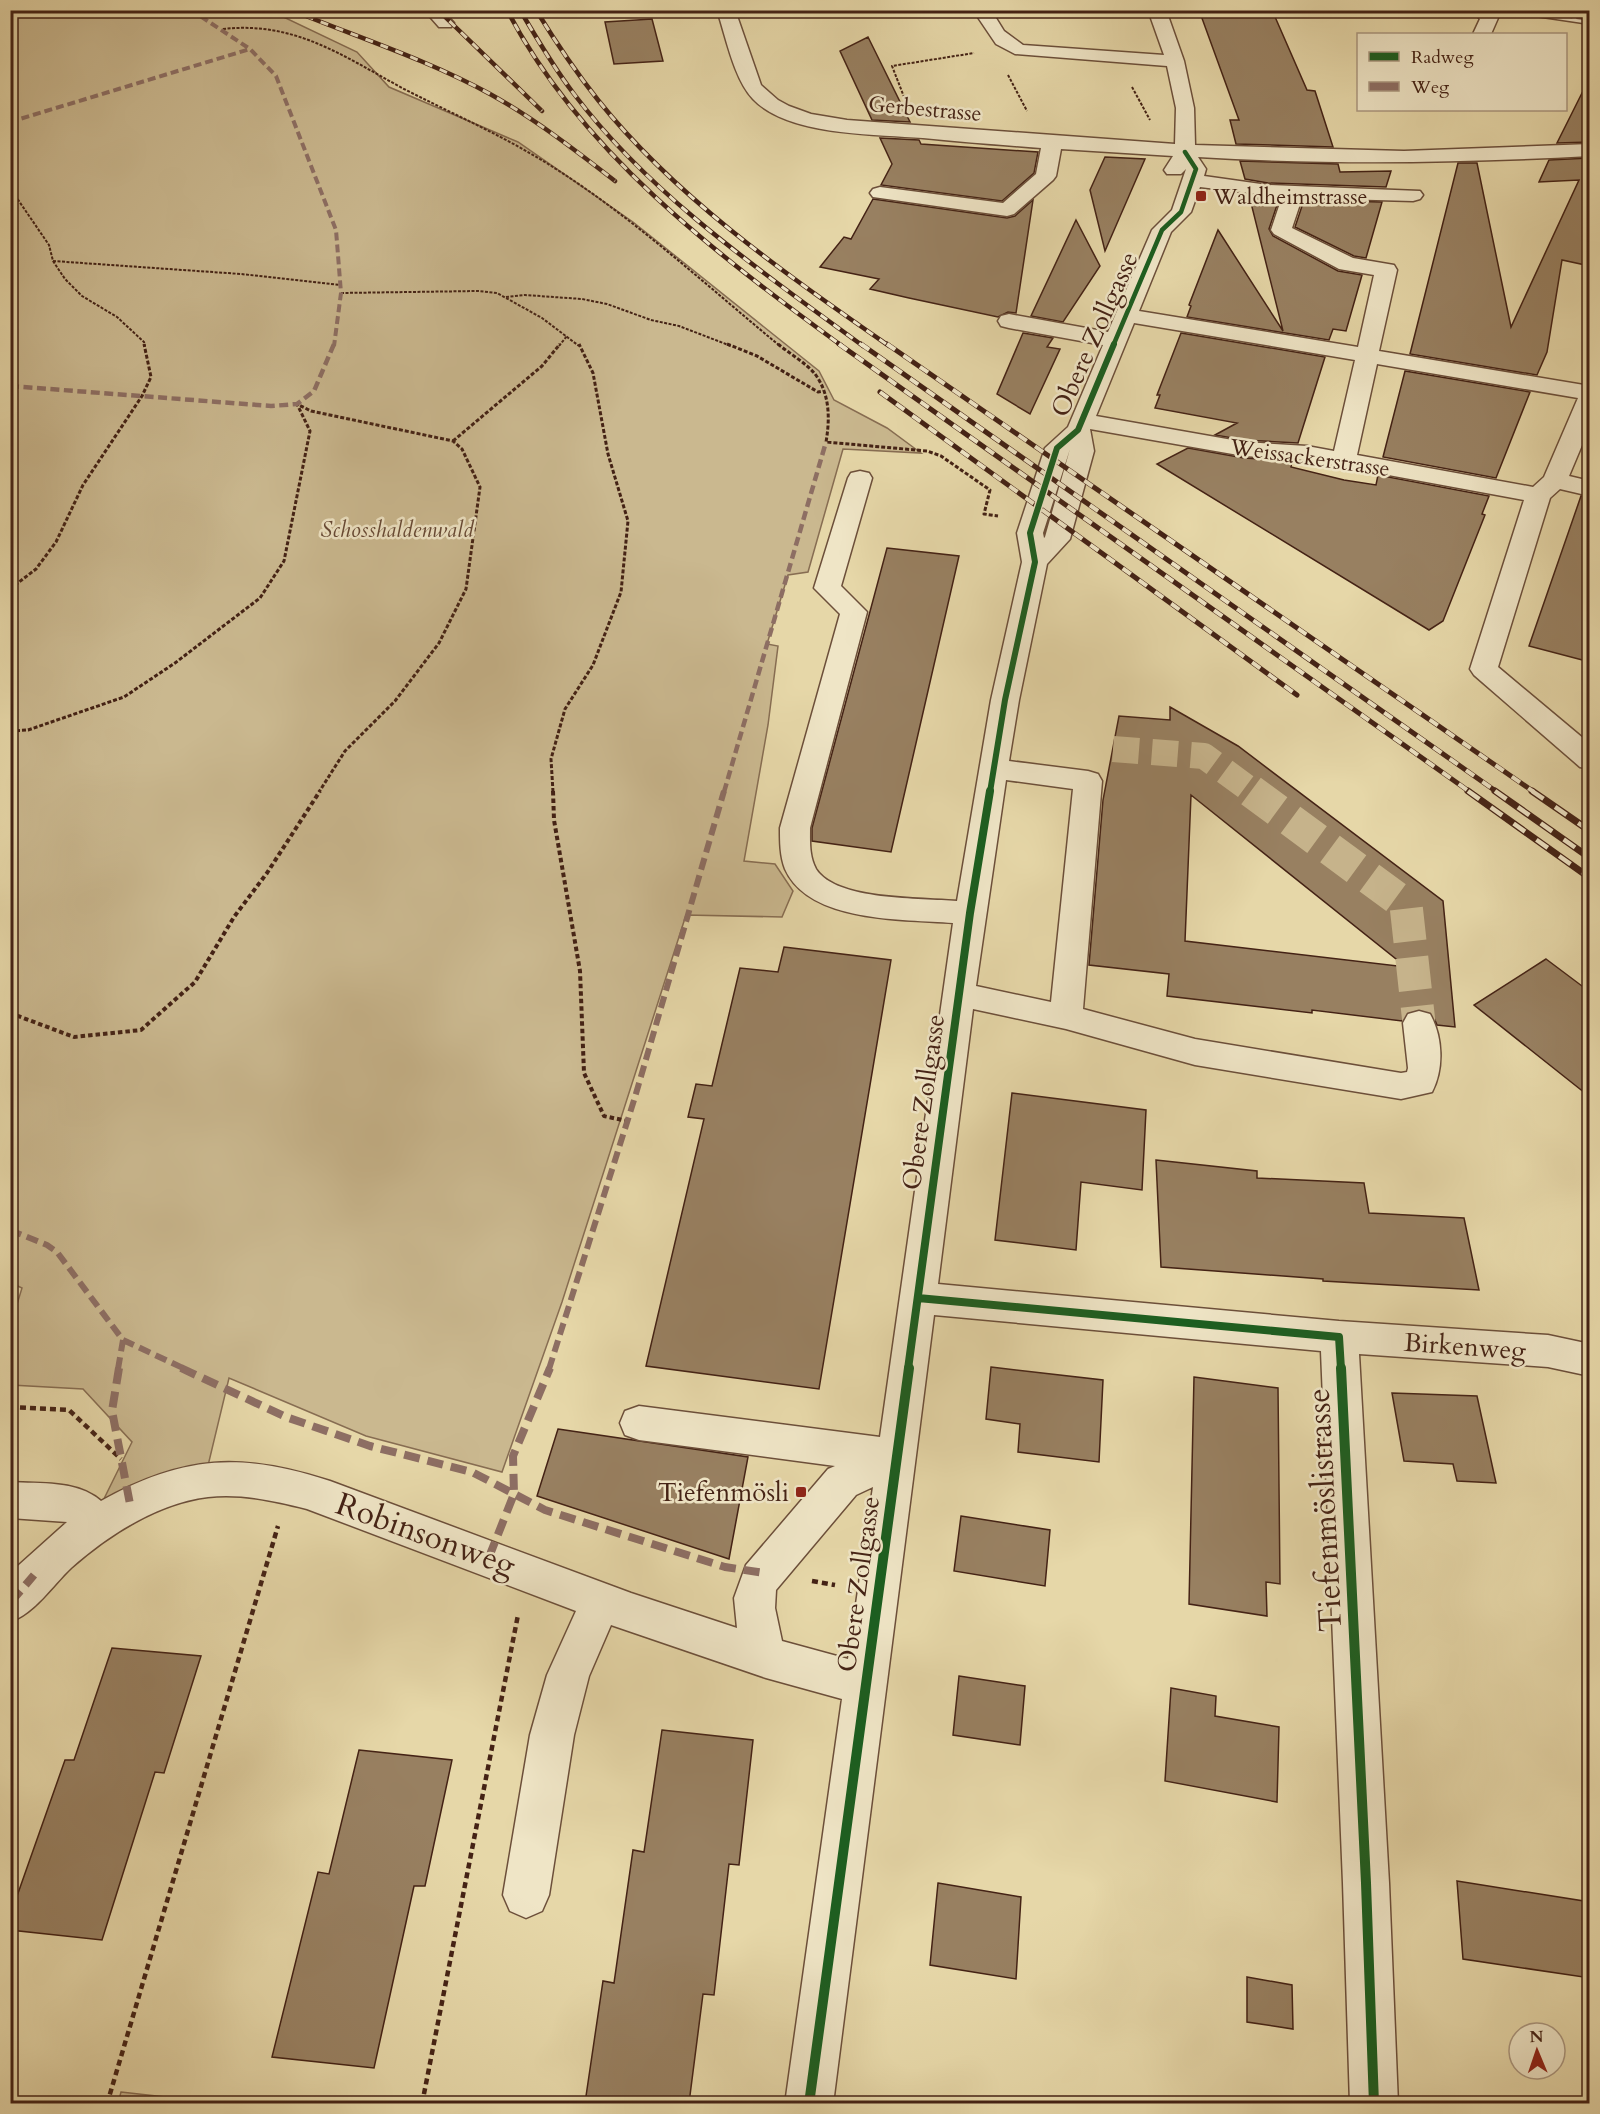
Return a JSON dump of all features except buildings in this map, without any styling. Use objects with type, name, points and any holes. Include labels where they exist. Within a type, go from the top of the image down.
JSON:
[{"type":"street","name":"Gerbestrasse","points":[[726,10],[752,86],[760,97],[776,108],[825,123],[1185,152]]},
{"type":"street","points":[[982,10],[997,38],[1010,47],[1034,52],[1175,61]]},
{"type":"street","points":[[1157,10],[1175,61],[1185,108],[1185,152],[1169,183]]},
{"type":"street","points":[[1529,10],[1590,20]]},
{"type":"street","points":[[880,193],[1007,210],[1046,176],[1050,142]]},
{"type":"street","points":[[1185,152],[1450,157],[1590,150]]},
{"type":"street","points":[[1185,152],[1196,169],[1193,180],[1268,190],[1413,195]]},
{"type":"street","name":"Obere Zollgasse","points":[[809,2103],[970,913],[993,769],[1024,606],[1035,562],[1057,539],[1082,451],[1080,425],[1162,230],[1181,212],[1193,180]]},
{"type":"street","points":[[1294,191],[1281,230],[1347,264],[1386,270],[1344,459]]},
{"type":"street","name":"Obere Zollgasse","points":[[1161,204],[1158,210],[1162,230]]},
{"type":"street","points":[[1126,315],[1590,395],[1547,488],[1484,669],[1590,760]]},
{"type":"street","points":[[1009,321],[1115,340]]},
{"type":"street","name":"Weissackerstrasse","points":[[1080,425],[1244,449],[1307,453],[1547,488],[1590,489]]},
{"type":"street","points":[[860,478],[827,588],[854,612],[795,828],[793,846],[796,862],[806,880],[824,894],[858,904],[970,913]]},
{"type":"street","points":[[993,769],[1088,781],[1066,1017]]},
{"type":"street","points":[[959,994],[1066,1017],[1195,1052],[1401,1086],[1420,1083],[1423,1075],[1425,1068],[1419,1023]]},
{"type":"street","points":[[918,1298],[1339,1337]]},
{"type":"street","name":"Birkenweg","points":[[1339,1337],[1548,1351],[1590,1360]]},
{"type":"street","name":"Tiefenmöslistrasse","points":[[1339,1337],[1366,1882],[1374,2103]]},
{"type":"street","points":[[639,1423],[897,1457]]},
{"type":"street","points":[[766,1658],[754,1603],[755,1591],[764,1573],[842,1482],[897,1457]]},
{"type":"street","name":"Robinsonweg","points":[[10,1603],[34,1575],[67,1544],[130,1504],[189,1482],[211,1479],[258,1479],[294,1487],[601,1601],[766,1658],[866,1685]]},
{"type":"street","points":[[10,1500],[76,1505],[98,1523]]},
{"type":"street","points":[[526,1895],[552,1735],[568,1675],[601,1601]]},
{"type":"path","points":[[1415,10],[1476,22]]},
{"type":"path","points":[[224,29],[236,26],[272,28],[316,42],[473,122],[558,170],[629,223],[815,374],[828,401],[831,419],[826,442],[927,451],[941,456],[990,490],[984,514],[1006,517]]},
{"type":"path","points":[[918,132],[892,66],[1010,47]]},
{"type":"path","points":[[1010,47],[1002,55],[1001,64],[1050,142]]},
{"type":"path","points":[[1116,57],[1158,135],[1185,152]]},
{"type":"path","points":[[10,188],[49,245],[53,261],[65,279],[82,296],[117,317],[144,342],[151,377],[142,396],[83,486],[56,542],[36,570],[10,589]]},
{"type":"path","points":[[53,261],[241,274],[341,285]]},
{"type":"path","points":[[341,292],[478,291],[497,293],[578,343],[593,373],[608,454],[628,521],[621,592],[593,665],[565,709],[550,759],[554,820],[580,971],[584,1073],[604,1116],[627,1121]]},
{"type":"path","points":[[505,297],[537,296],[582,299],[607,304],[651,320],[679,326],[748,352],[818,392],[823,391]]},
{"type":"path","points":[[453,441],[542,366],[567,336]]},
{"type":"path","points":[[10,731],[28,730],[124,697],[175,663],[260,598],[284,561],[310,431],[297,404],[311,411],[453,441],[462,449],[480,487],[466,589],[439,644],[394,701],[345,751],[267,873],[234,917],[195,982],[141,1029],[74,1037],[10,1013]]},
{"type":"path","points":[[10,1407],[69,1410],[121,1459]]},
{"type":"path","points":[[159,2103],[108,2101],[277,1528],[294,1487]]},
{"type":"path","points":[[764,1573],[879,1592]]},
{"type":"path","points":[[422,2103],[518,1614],[534,1575]]},
{"type":"green space","name":"Schosshaldenwald","points":[[11,11],[271,11],[357,52],[389,87],[518,142],[633,222],[819,371],[834,400],[887,428],[921,453],[843,449],[808,572],[788,575],[767,644],[778,646],[768,725],[744,861],[775,864],[793,891],[782,917],[686,915],[562,1302],[502,1472],[366,1436],[229,1378],[206,1474],[93,1521],[132,1442],[83,1389],[11,1385],[11,1324],[22,1288],[11,1283]]},
{"type":"green space","points":[[121,2092],[192,2100],[199,2103],[118,2103]]},
{"type":"tunnel","points":[[1113,749],[1204,756],[1253,792]]},
{"type":"tunnel","points":[[1251,791],[1406,905],[1419,1023]]},
{"type":"railway","points":[[291,10],[417,60],[490,94],[539,124],[615,181]]},
{"type":"railway","points":[[438,10],[542,111]]},
{"type":"railway","points":[[507,10],[537,61],[573,109],[612,154],[700,236],[746,274],[842,346]]},
{"type":"railway","points":[[520,10],[574,94],[637,166],[747,261],[863,346]]},
{"type":"railway","points":[[536,10],[565,56],[598,100],[662,170],[772,263],[889,346]]},
{"type":"railway","points":[[839,344],[1470,792]]},
{"type":"railway","points":[[861,344],[1497,792]]},
{"type":"railway","points":[[887,344],[1534,792]]},
{"type":"railway","points":[[880,392],[1297,695]]},
{"type":"railway","points":[[1468,791],[1590,878]]},
{"type":"railway","points":[[1495,791],[1590,858]]},
{"type":"railway","points":[[1532,791],[1590,831]]},
{"type":"marked path","points":[[10,386],[271,406],[297,404],[314,391],[333,351],[341,293],[336,230],[276,76],[250,49],[191,10]]},
{"type":"marked path","points":[[1529,10],[1590,19]]},
{"type":"marked path","points":[[10,122],[250,49]]},
{"type":"marked path","points":[[489,1557],[514,1494],[513,1456],[552,1363],[635,1097],[826,442]]},
{"type":"marked path","points":[[10,1230],[47,1245],[57,1252],[123,1340],[286,1417],[370,1446],[472,1472],[545,1510],[725,1567],[764,1573]]},
{"type":"marked path","points":[[123,1340],[112,1411],[130,1504]]},
{"type":"marked path","points":[[10,1603],[34,1575]]},
{"type":"cycle path","points":[[809,2104],[970,913],[1005,700],[1035,562],[1030,533],[1057,448],[1078,430],[1162,230],[1181,212],[1196,169],[1185,152]]},
{"type":"cycle path","points":[[918,1298],[1339,1337],[1366,1883],[1374,2104]]},
{"type":"place","name":"Waldheimstrasse","points":[[1201,196]]},
{"type":"place","name":"Tiefenmösli","points":[[801,1492]]}]
